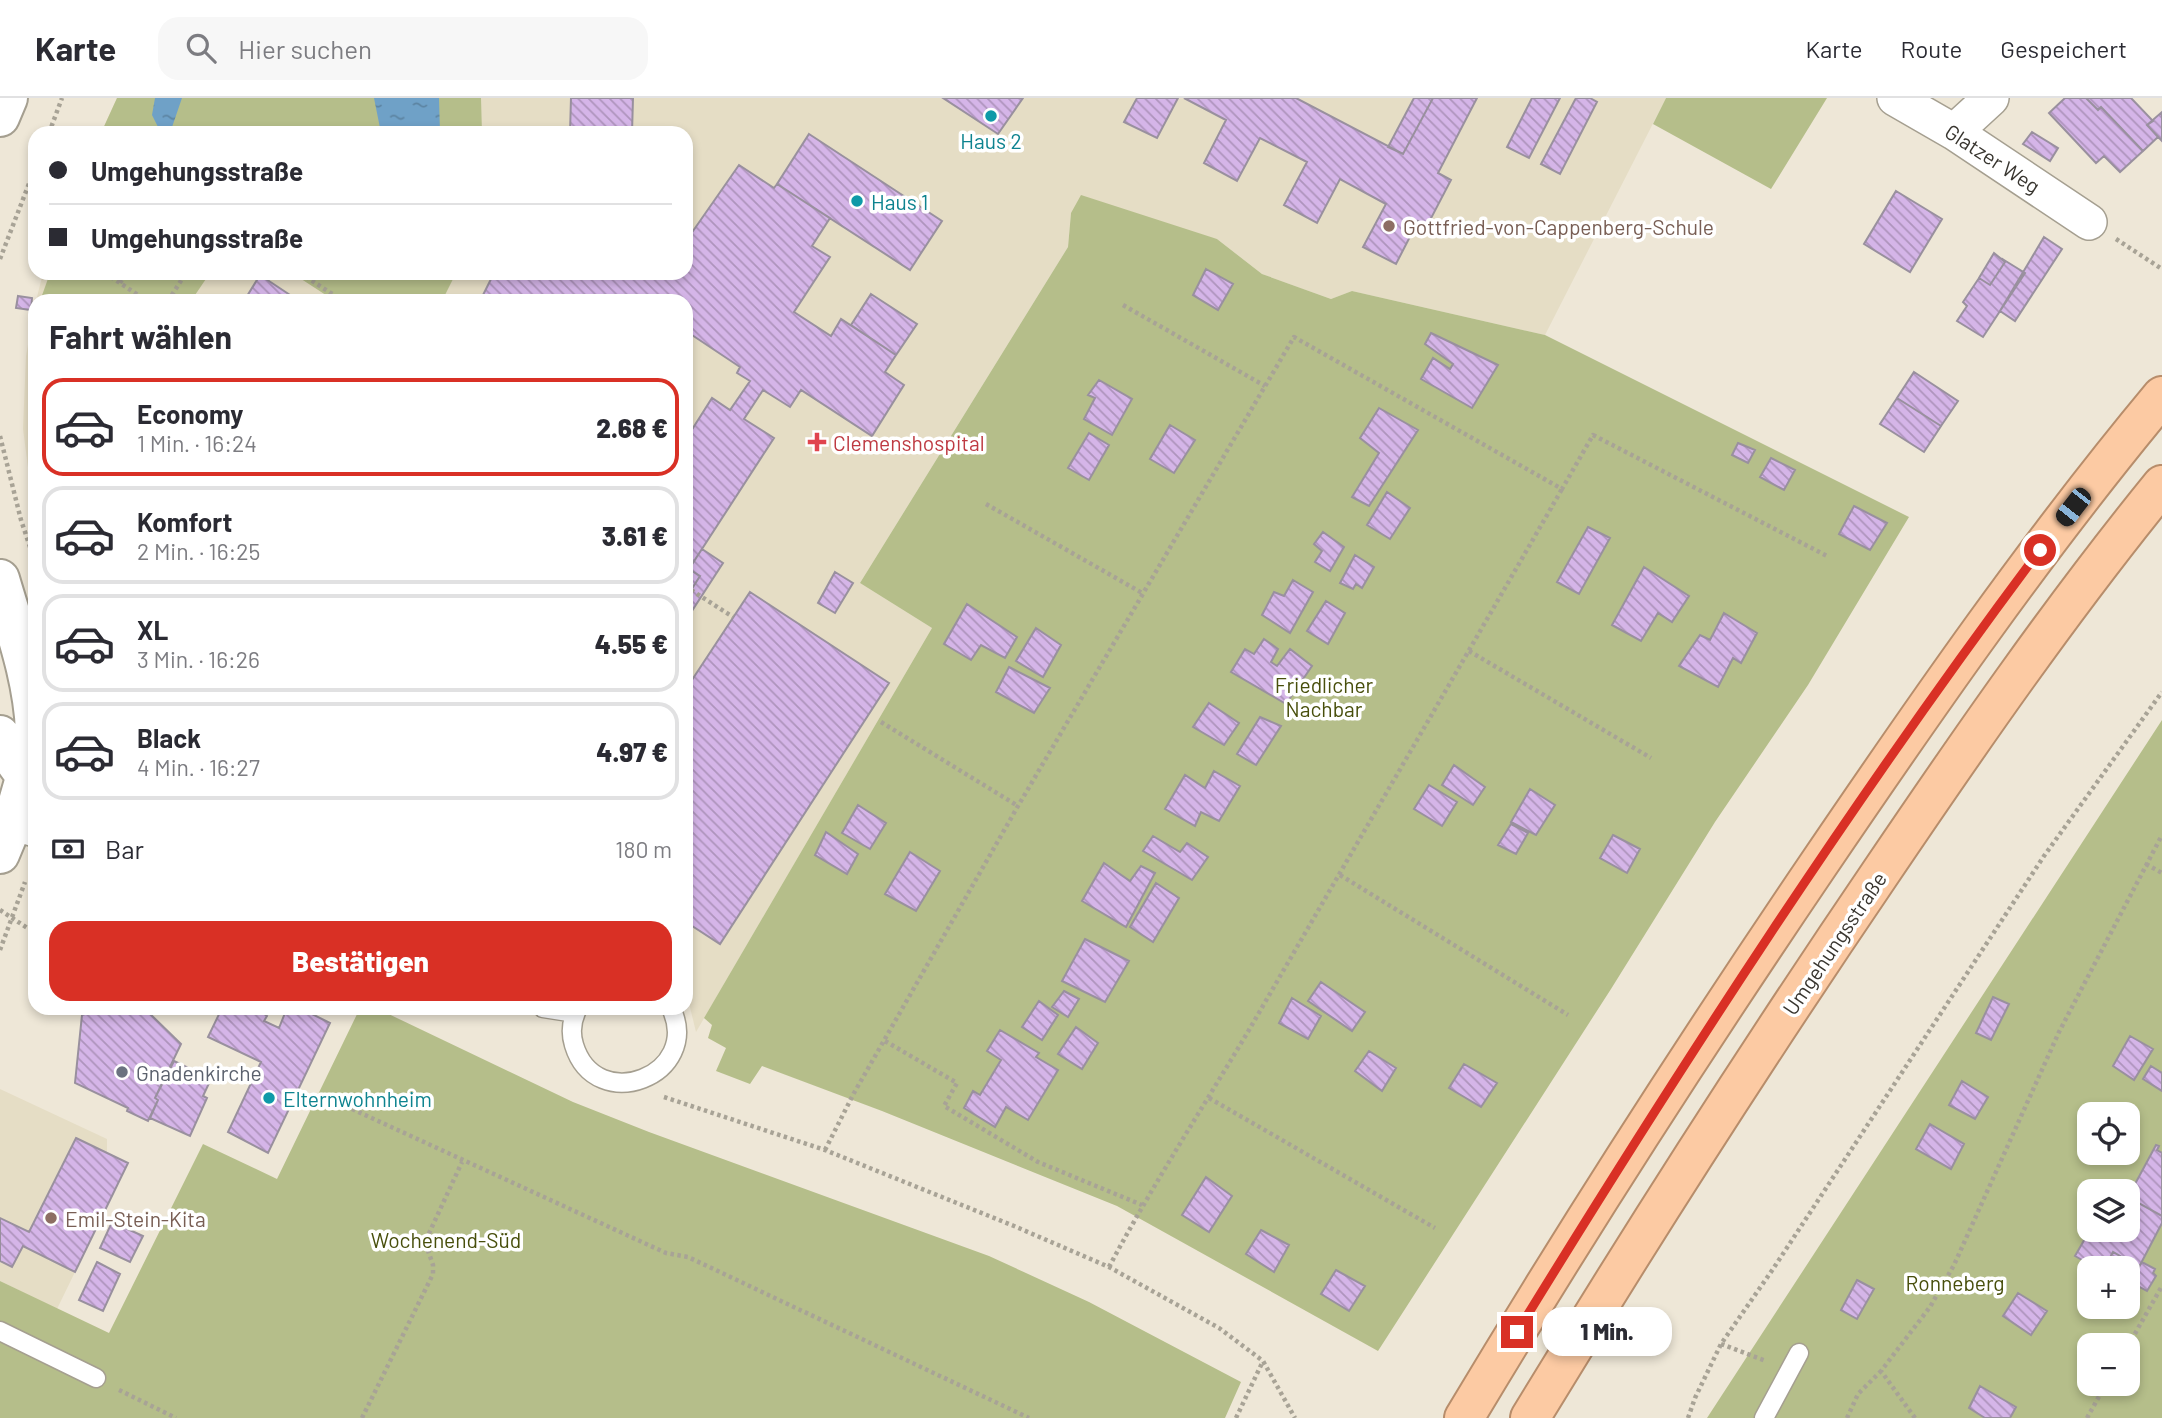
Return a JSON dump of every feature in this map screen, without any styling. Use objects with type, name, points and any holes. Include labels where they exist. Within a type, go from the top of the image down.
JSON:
[{"type":"highway","points":[[1464,1418],[1735,988],[1899,745],[2057,528],[2162,396]]},
{"type":"highway","name":"Umgehungsstraße","points":[[1530,1418],[1691,1158],[1850,918],[1951,770],[2101,561],[2162,485]]},
{"type":"street","points":[[0,117],[8,98]]},
{"type":"street","name":"Glatzer Weg","points":[[1895,98],[1954,132],[2089,222]]},
{"type":"street","points":[[1954,132],[1991,98]]},
{"type":"street","points":[[0,579],[28,675]]},
{"type":"street","points":[[0,736],[2,744],[28,763]]},
{"type":"street","points":[[18,851],[28,790]]},
{"type":"lane","points":[[575,1015],[572,1040],[583,1064],[605,1080],[631,1083],[656,1073],[671,1055],[676,1029],[673,1015]]},
{"type":"lane","points":[[0,1331],[96,1378]]},
{"type":"lane","points":[[1764,1418],[1799,1353]]},
{"type":"path","points":[[51,126],[62,98]]},
{"type":"path","points":[[0,259],[28,186]]},
{"type":"path","points":[[2089,222],[2162,269]]},
{"type":"path","points":[[116,280],[136,294]]},
{"type":"path","points":[[311,280],[332,294]]},
{"type":"path","points":[[1123,305],[1265,386]]},
{"type":"path","points":[[825,1150],[1018,806],[1294,337],[1562,489]]},
{"type":"path","points":[[1109,1267],[1142,1205],[1209,1098],[1340,875],[1593,435],[1827,556]]},
{"type":"path","points":[[0,436],[28,541]]},
{"type":"path","points":[[986,504],[1144,594]]},
{"type":"path","points":[[693,591],[733,617]]},
{"type":"path","points":[[1469,652],[1651,758]]},
{"type":"path","points":[[1688,1418],[1721,1344],[2044,856],[2162,692]]},
{"type":"path","points":[[880,722],[1018,806]]},
{"type":"path","points":[[1847,1418],[1858,1394],[1881,1371],[1930,1307],[1954,1265],[2059,1032],[2162,835]]},
{"type":"path","points":[[0,950],[12,917],[18,851]]},
{"type":"path","points":[[2146,864],[2162,873]]},
{"type":"path","points":[[1340,875],[1568,1015]]},
{"type":"path","points":[[0,910],[28,928]]},
{"type":"path","points":[[885,1041],[957,1083],[944,1106],[1038,1162],[1142,1205]]},
{"type":"path","points":[[656,1073],[664,1098],[825,1150],[1109,1267],[1219,1328],[1263,1360],[1295,1418]]},
{"type":"path","points":[[1209,1098],[1435,1228]]},
{"type":"path","points":[[352,1109],[462,1162],[666,1253],[688,1257],[1029,1418]]},
{"type":"path","points":[[362,1418],[433,1274],[433,1265],[425,1242],[462,1162]]},
{"type":"path","points":[[2135,1333],[2162,1286]]},
{"type":"path","points":[[1721,1344],[1758,1357]]},
{"type":"path","points":[[1236,1418],[1263,1360]]},
{"type":"path","points":[[1881,1371],[1915,1418]]},
{"type":"path","points":[[96,1378],[176,1418]]},
{"type":"path","points":[[2087,1418],[2099,1396]]},
{"type":"shaded area","name":"Clemenshospital","points":[[117,98],[1666,98],[1545,335],[1352,291],[1331,299],[1262,274],[1217,239],[1071,213],[1068,247],[860,583],[932,628],[696,1032],[692,1015],[693,294],[38,294],[41,280],[693,280],[693,126],[104,126]]},
{"type":"shaded area","points":[[28,345],[28,467],[23,429]]},
{"type":"shaded area","name":"Emil-Stein-Kita","points":[[0,1089],[107,1139],[107,1153],[128,1163],[57,1309],[0,1281]]},
{"type":"green space","points":[[117,98],[481,98],[482,126],[104,126]]},
{"type":"green space","points":[[1666,98],[1827,98],[1771,189],[1653,124]]},
{"type":"green space","name":"Friedlicher Nachbar","points":[[1081,195],[1217,239],[1262,274],[1331,299],[1352,291],[1545,335],[1909,517],[1808,685],[1715,822],[1378,1351],[1117,1206],[882,1111],[762,1066],[750,1084],[716,1071],[726,1048],[708,1038],[712,1025],[704,1018],[932,628],[860,583],[1068,247],[1071,213]]},
{"type":"green space","points":[[48,280],[205,280],[196,294],[42,294]]},
{"type":"green space","points":[[303,280],[452,280],[446,294],[324,294]]},
{"type":"green space","name":"Ronneberg","points":[[2162,720],[2162,1418],[1707,1418]]},
{"type":"green space","name":"Wochenend-Süd","points":[[357,1015],[391,1015],[573,1102],[989,1256],[1089,1302],[1241,1382],[1225,1418],[0,1418],[0,1281],[109,1333],[203,1144],[277,1179]]},
{"type":"water","points":[[155,98],[182,98],[172,126],[158,126],[152,115]]},
{"type":"water","points":[[374,98],[439,98],[440,126],[380,126]]},
{"type":"building","points":[[571,98],[633,98],[632,126],[570,126]]},
{"type":"building","name":"Haus 2","points":[[943,98],[1023,98],[998,134]]},
{"type":"building","points":[[1137,98],[1178,98],[1157,138],[1124,122]]},
{"type":"building","points":[[1184,98],[1296,98],[1403,154],[1433,98],[1477,98],[1438,173],[1451,180],[1427,226],[1418,221],[1396,264],[1363,247],[1386,204],[1340,179],[1317,223],[1284,205],[1307,162],[1260,138],[1237,181],[1204,163],[1226,120]]},
{"type":"building","points":[[1414,98],[1433,98],[1403,154],[1388,147]]},
{"type":"building","points":[[1532,98],[1560,98],[1529,158],[1507,147]]},
{"type":"building","points":[[1576,98],[1590,98],[1597,102],[1560,174],[1541,164]]},
{"type":"building","points":[[2065,98],[2086,98],[2098,110],[2101,107],[2143,151],[2120,172],[2104,156],[2096,163],[2049,113]]},
{"type":"building","points":[[2086,98],[2131,98],[2153,121],[2147,125],[2158,137],[2143,151],[2101,107],[2098,110]]},
{"type":"building","points":[[2162,112],[2162,141],[2147,125]]},
{"type":"building","points":[[2032,132],[2058,148],[2050,161],[2023,144]]},
{"type":"building","name":"Haus 1","points":[[809,134],[942,221],[910,270],[777,184]]},
{"type":"building","points":[[739,165],[774,188],[777,184],[830,218],[812,246],[830,257],[794,312],[831,336],[841,319],[896,355],[885,372],[904,385],[872,436],[801,390],[790,407],[763,390],[744,419],[774,438],[693,563],[693,428],[712,398],[730,410],[750,381],[737,373],[740,367],[693,336],[693,294],[484,294],[490,280],[693,280],[693,231]]},
{"type":"building","points":[[1896,191],[1942,219],[1910,272],[1864,244]]},
{"type":"building","points":[[2044,237],[2062,249],[2015,321],[2000,311]]},
{"type":"building","points":[[1994,253],[2005,262],[1990,285],[1979,278]]},
{"type":"building","points":[[2004,260],[2025,273],[1983,337],[1957,321],[1967,306],[1963,302],[1979,278],[1990,285]]},
{"type":"building","points":[[1206,269],[1233,284],[1218,310],[1193,295]]},
{"type":"building","points":[[257,280],[268,280],[288,294],[248,294]]},
{"type":"building","points":[[871,294],[917,324],[896,355],[851,325]]},
{"type":"building","points":[[18,296],[28,297],[28,310],[16,308]]},
{"type":"building","points":[[1431,333],[1498,365],[1472,408],[1421,379],[1433,358],[1450,369],[1453,364],[1425,344]]},
{"type":"building","points":[[1914,372],[1958,401],[1941,426],[1897,398]]},
{"type":"building","points":[[1099,380],[1132,399],[1112,435],[1084,419],[1095,398],[1088,395]]},
{"type":"building","points":[[1897,398],[1941,426],[1924,452],[1880,424]]},
{"type":"building","points":[[1379,408],[1418,430],[1369,506],[1352,497],[1379,453],[1360,438]]},
{"type":"building","points":[[1170,425],[1195,440],[1174,473],[1150,459]]},
{"type":"building","points":[[1089,433],[1109,445],[1089,480],[1068,468]]},
{"type":"building","points":[[1738,443],[1755,450],[1748,463],[1732,455]]},
{"type":"building","points":[[1771,458],[1795,470],[1784,490],[1760,477]]},
{"type":"building","points":[[1387,492],[1410,508],[1390,539],[1367,525]]},
{"type":"building","points":[[1854,506],[1887,523],[1870,550],[1839,534]]},
{"type":"building","points":[[1588,527],[1610,538],[1579,594],[1557,582]]},
{"type":"building","points":[[1323,532],[1344,547],[1330,571],[1315,562],[1322,551],[1314,544]]},
{"type":"building","points":[[702,549],[723,563],[693,609],[693,587],[700,576],[693,572],[693,563]]},
{"type":"building","points":[[1355,555],[1374,567],[1362,588],[1356,584],[1353,589],[1340,583]]},
{"type":"building","points":[[1644,567],[1689,596],[1672,622],[1658,613],[1641,641],[1612,625]]},
{"type":"building","points":[[693,572],[700,576],[693,587]]},
{"type":"building","points":[[835,572],[853,583],[835,613],[818,603]]},
{"type":"building","points":[[1293,580],[1313,592],[1290,633],[1262,615],[1274,592],[1284,596]]},
{"type":"building","points":[[750,592],[889,683],[720,944],[693,927],[693,678]]},
{"type":"building","points":[[1326,601],[1345,613],[1328,644],[1307,631]]},
{"type":"building","points":[[967,604],[1017,637],[1005,658],[981,645],[971,660],[944,644]]},
{"type":"building","points":[[1724,613],[1757,633],[1741,663],[1733,658],[1718,687],[1679,666],[1700,635],[1710,640]]},
{"type":"building","points":[[1036,628],[1061,645],[1043,677],[1016,661]]},
{"type":"building","points":[[1264,639],[1278,649],[1271,662],[1277,666],[1290,649],[1312,666],[1286,704],[1231,672],[1245,649],[1254,654]]},
{"type":"building","points":[[1009,667],[1050,688],[1034,713],[996,692]]},
{"type":"building","points":[[1209,703],[1239,723],[1224,745],[1193,727]]},
{"type":"building","points":[[1260,717],[1281,726],[1256,765],[1237,754]]},
{"type":"building","points":[[1454,765],[1485,787],[1473,805],[1442,785]]},
{"type":"building","points":[[1214,771],[1240,786],[1219,821],[1201,812],[1195,826],[1165,809],[1185,775],[1205,788]]},
{"type":"building","points":[[1429,785],[1457,802],[1442,826],[1414,809]]},
{"type":"building","points":[[1530,789],[1555,805],[1536,835],[1511,822]]},
{"type":"building","points":[[858,805],[886,823],[870,849],[842,833]]},
{"type":"building","points":[[1511,824],[1528,833],[1516,854],[1498,845]]},
{"type":"building","points":[[826,832],[858,854],[847,874],[815,855]]},
{"type":"building","points":[[1613,835],[1640,849],[1627,873],[1600,858]]},
{"type":"building","points":[[1153,836],[1180,852],[1187,843],[1208,857],[1192,880],[1143,851]]},
{"type":"building","points":[[910,852],[940,871],[916,911],[885,894]]},
{"type":"building","points":[[1104,863],[1130,881],[1141,866],[1155,873],[1126,927],[1082,901]]},
{"type":"building","points":[[1156,883],[1179,898],[1153,942],[1130,927]]},
{"type":"building","points":[[1085,939],[1129,961],[1105,1002],[1062,981]]},
{"type":"building","points":[[1321,982],[1365,1012],[1352,1031],[1308,1001]]},
{"type":"building","points":[[1064,991],[1079,999],[1068,1017],[1052,1007]]},
{"type":"building","points":[[1993,997],[2009,1004],[1991,1040],[1976,1033]]},
{"type":"building","points":[[1292,998],[1321,1016],[1308,1039],[1279,1023]]},
{"type":"building","points":[[1039,1001],[1058,1015],[1042,1040],[1022,1027]]},
{"type":"building","name":"Gnadenkirche","points":[[82,1015],[151,1015],[181,1044],[155,1098],[158,1100],[148,1121],[127,1111],[128,1108],[75,1083]]},
{"type":"building","name":"Elternwohnheim","points":[[219,1015],[266,1015],[264,1021],[279,1028],[284,1015],[314,1015],[330,1023],[268,1153],[228,1132],[261,1062],[208,1037]]},
{"type":"building","points":[[1076,1027],[1098,1043],[1082,1069],[1058,1054]]},
{"type":"building","points":[[1000,1030],[1039,1053],[1036,1057],[1058,1070],[1028,1120],[1006,1107],[995,1127],[964,1108],[973,1091],[980,1095],[1001,1060],[987,1051]]},
{"type":"building","points":[[2130,1036],[2153,1049],[2134,1080],[2113,1066]]},
{"type":"building","points":[[1369,1051],[1396,1068],[1382,1091],[1355,1071]]},
{"type":"building","points":[[174,1061],[211,1079],[203,1096],[207,1098],[190,1136],[150,1118],[158,1100],[155,1098]]},
{"type":"building","points":[[1464,1064],[1497,1083],[1481,1107],[1449,1088]]},
{"type":"building","points":[[2151,1066],[2162,1073],[2162,1091],[2143,1079]]},
{"type":"building","points":[[1962,1081],[1988,1097],[1975,1119],[1949,1105]]},
{"type":"building","points":[[1930,1124],[1964,1144],[1951,1169],[1916,1149]]},
{"type":"building","points":[[76,1138],[128,1163],[75,1272],[23,1246],[12,1267],[0,1261],[0,1218],[29,1232]]},
{"type":"building","points":[[2156,1145],[2159,1146],[2157,1150],[2162,1153],[2162,1216],[2140,1204],[2140,1179],[2138,1179]]},
{"type":"building","points":[[1206,1177],[1232,1196],[1209,1232],[1182,1215]]},
{"type":"building","points":[[2140,1204],[2162,1216],[2162,1223],[2140,1265],[2140,1256],[2120,1256],[2113,1252],[2111,1256],[2075,1256],[2083,1242],[2140,1242]]},
{"type":"building","points":[[112,1222],[143,1236],[130,1262],[100,1248]]},
{"type":"building","points":[[1261,1230],[1289,1245],[1274,1272],[1246,1254]]},
{"type":"building","points":[[97,1262],[120,1274],[103,1311],[79,1300]]},
{"type":"building","points":[[2142,1262],[2155,1269],[2153,1273],[2156,1276],[2147,1291],[2140,1287]]},
{"type":"building","points":[[1336,1270],[1365,1286],[1349,1311],[1321,1294]]},
{"type":"building","points":[[1857,1280],[1874,1289],[1857,1319],[1841,1310]]},
{"type":"building","points":[[2018,1293],[2047,1311],[2031,1335],[2003,1316]]},
{"type":"building","points":[[1980,1386],[2016,1407],[2010,1418],[1985,1418],[1969,1408]]},
{"type":"place","name":"Haus 2","points":[[991,116]]},
{"type":"place","name":"Haus 1","points":[[857,201]]},
{"type":"place","name":"Gottfried-von-Cappenberg-Schule","points":[[1389,226]]},
{"type":"place","name":"Clemenshospital","points":[[817,442]]},
{"type":"place","name":"Gnadenkirche","points":[[122,1072]]},
{"type":"place","name":"Elternwohnheim","points":[[269,1098]]},
{"type":"place","name":"Emil-Stein-Kita","points":[[51,1218]]},
{"type":"route","points":[[1517,1332],[1735,988],[1899,745],[2040,550]]}]
